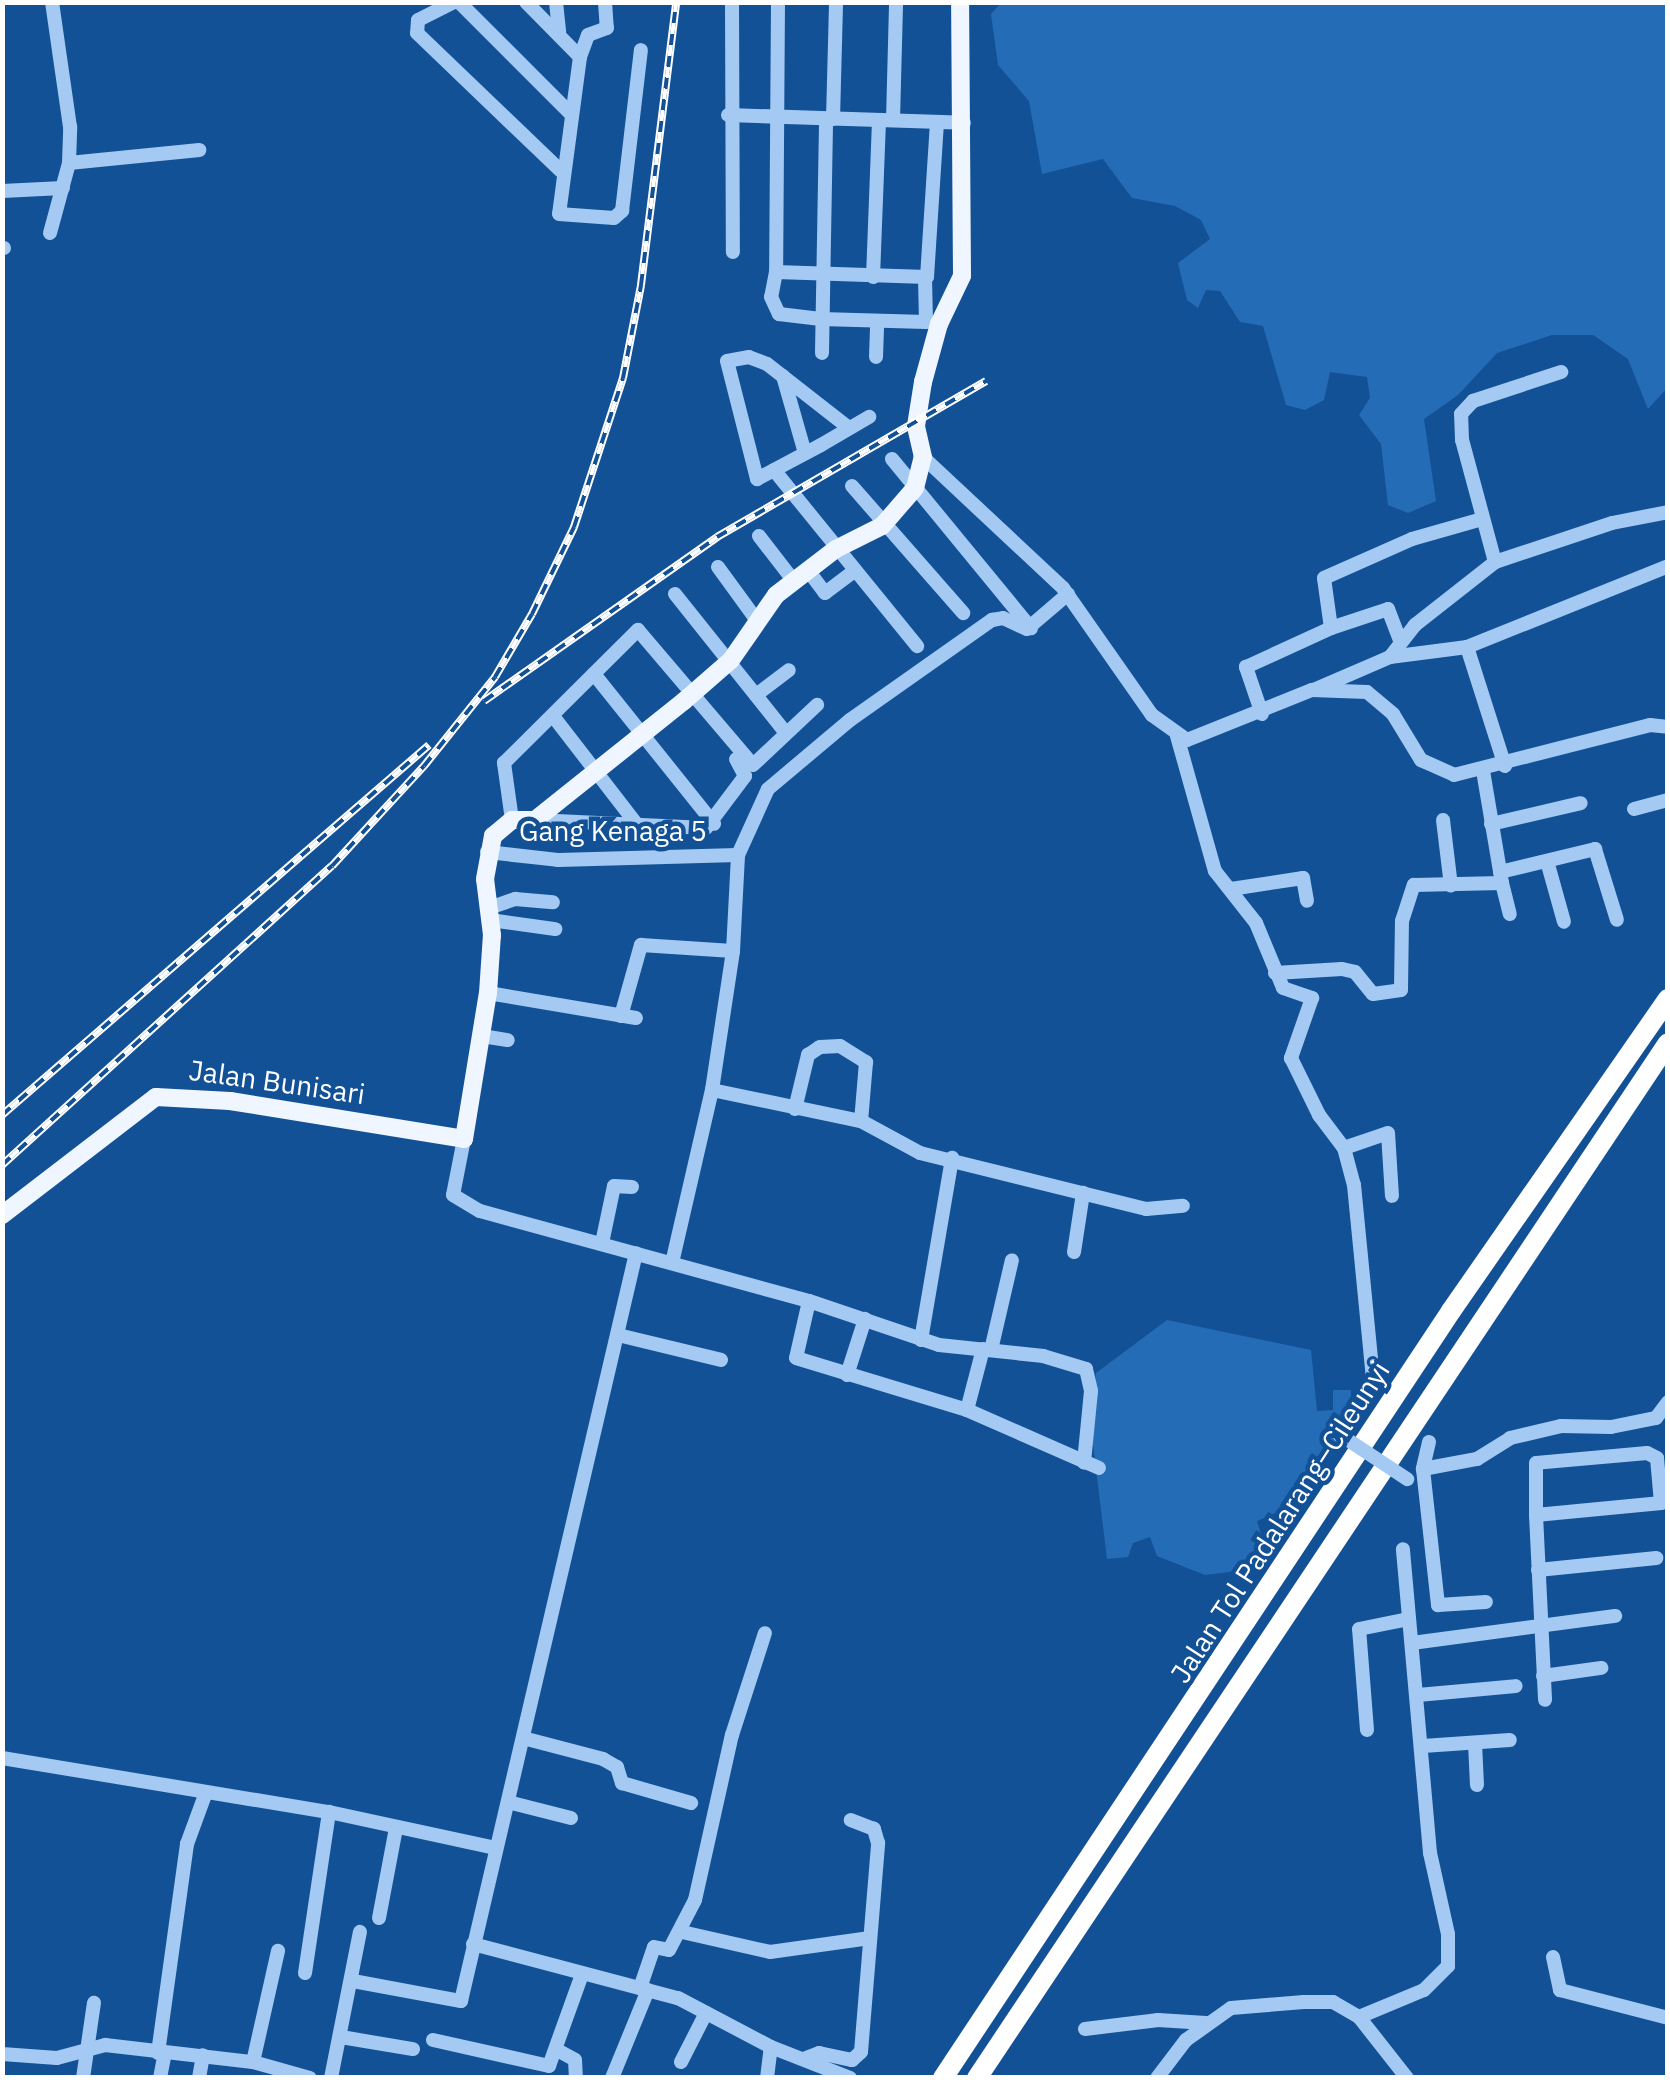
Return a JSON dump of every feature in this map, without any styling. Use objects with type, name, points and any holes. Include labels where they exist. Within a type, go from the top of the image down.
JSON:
[{"type":"highway","name":"Jalan Tol Padalarang–Cileunyi","points":[[942,2078],[1451,1311],[1668,1000]]},
{"type":"highway","name":"Jalan Tol Padalarang–Cileunyi","points":[[977,2078],[1668,1043]]},
{"type":"main road","points":[[464,1139],[488,993],[487,852],[493,836],[512,820],[535,820],[687,699],[732,660],[755,618],[800,574],[836,549],[882,526],[915,488],[923,457],[916,426],[923,382],[939,324],[962,276],[964,124],[960,2]]},
{"type":"main road","name":"Jalan Bunisari","points":[[2,1214],[156,1096],[230,1101],[464,1139]]},
{"type":"street","points":[[50,233],[69,163],[62,43],[52,2]]},
{"type":"street","points":[[563,173],[417,33],[418,20],[457,2],[571,114]]},
{"type":"street","points":[[526,2],[560,32],[580,57]]},
{"type":"street","points":[[556,2],[560,32]]},
{"type":"street","points":[[605,2],[606,28],[587,36],[580,57],[559,214],[604,218],[622,211],[642,50]]},
{"type":"street","points":[[732,2],[728,114],[732,252]]},
{"type":"street","points":[[778,2],[776,272],[771,297],[779,314],[926,322],[925,278],[937,122]]},
{"type":"street","points":[[822,353],[822,276],[836,2]]},
{"type":"street","points":[[873,278],[896,2]]},
{"type":"street","points":[[728,114],[964,124]]},
{"type":"street","points":[[69,163],[199,150]]},
{"type":"street","points":[[2,191],[63,188]]},
{"type":"street","points":[[776,272],[925,278]]},
{"type":"street","points":[[876,358],[877,321]]},
{"type":"street","points":[[849,428],[783,376],[749,358],[726,363],[757,479],[869,417]]},
{"type":"street","points":[[1494,562],[1462,440],[1464,406],[1561,372]]},
{"type":"street","points":[[783,376],[805,452]]},
{"type":"street","points":[[923,457],[1068,594],[1152,715],[1178,736],[1198,738],[1390,657],[1467,646],[1668,566]]},
{"type":"street","points":[[892,459],[1031,628]]},
{"type":"street","points":[[774,470],[917,646]]},
{"type":"street","points":[[852,486],[882,526],[964,613]]},
{"type":"street","points":[[1390,657],[1400,641],[1494,562],[1612,523],[1668,512]]},
{"type":"street","points":[[1331,628],[1324,578],[1412,539],[1482,520]]},
{"type":"street","points":[[759,536],[826,593],[854,571]]},
{"type":"street","points":[[718,566],[755,618]]},
{"type":"street","points":[[675,594],[732,660],[785,732]]},
{"type":"street","points":[[1031,628],[1068,594]]},
{"type":"street","points":[[1262,714],[1246,668],[1384,608],[1400,641]]},
{"type":"street","points":[[672,1263],[712,1090],[732,951],[738,855],[768,789],[850,720],[992,620],[1031,628]]},
{"type":"street","points":[[512,820],[504,763],[638,630],[687,699],[746,770],[714,824]]},
{"type":"street","points":[[1467,646],[1505,766]]},
{"type":"street","points":[[756,696],[789,670]]},
{"type":"street","points":[[594,674],[714,824]]},
{"type":"street","points":[[1312,690],[1367,692],[1393,714],[1430,767],[1454,775],[1505,766],[1650,725],[1668,727]]},
{"type":"street","points":[[687,699],[759,770],[785,732],[817,706]]},
{"type":"street","points":[[553,716],[638,826]]},
{"type":"street","points":[[1178,736],[1207,855],[1256,924],[1275,973],[1289,995],[1312,998],[1293,1066],[1344,1148],[1364,1262],[1373,1378],[1339,1434],[1407,1479],[1430,1442],[1423,1470],[1438,1605],[1486,1602]]},
{"type":"street","points":[[1483,771],[1500,878],[1510,914]]},
{"type":"street","points":[[1634,810],[1668,800]]},
{"type":"street","points":[[1491,824],[1582,803]]},
{"type":"street","points":[[535,820],[638,826],[714,824]]},
{"type":"street","points":[[1443,820],[1451,886]]},
{"type":"street","points":[[1275,973],[1350,971],[1373,994],[1397,993],[1403,987],[1402,921],[1410,890],[1419,883],[1451,886],[1500,878],[1595,849],[1616,920]]},
{"type":"street","name":"Gang Kenaga 5","points":[[487,852],[558,860],[738,855]]},
{"type":"street","points":[[1546,861],[1564,922]]},
{"type":"street","points":[[1231,889],[1303,878],[1307,901]]},
{"type":"street","points":[[489,914],[515,898],[553,902]]},
{"type":"street","points":[[489,914],[554,929]]},
{"type":"street","points":[[488,993],[628,1017],[642,946],[732,951]]},
{"type":"street","points":[[482,1036],[508,1040]]},
{"type":"street","points":[[795,1109],[808,1055],[820,1046],[840,1046],[866,1062],[862,1122]]},
{"type":"street","points":[[712,1090],[862,1122],[907,1149],[1146,1209],[1183,1206]]},
{"type":"street","points":[[1344,1148],[1388,1132],[1392,1196]]},
{"type":"street","points":[[464,1139],[454,1190],[459,1203],[809,1302],[921,1340],[1086,1369],[1091,1391],[1092,1465],[967,1410],[794,1356],[809,1302]]},
{"type":"street","points":[[921,1340],[952,1158]]},
{"type":"street","points":[[602,1243],[614,1186],[632,1186]]},
{"type":"street","points":[[1074,1252],[1083,1193]]},
{"type":"street","points":[[352,1981],[460,2001],[636,1253]]},
{"type":"street","points":[[967,1410],[1012,1260]]},
{"type":"street","points":[[848,1374],[865,1320]]},
{"type":"street","points":[[618,1335],[721,1360]]},
{"type":"street","points":[[1423,1470],[1477,1459],[1510,1438],[1561,1426],[1612,1427],[1656,1418],[1668,1402]]},
{"type":"street","points":[[1536,1515],[1661,1503],[1657,1458],[1647,1452],[1539,1460],[1536,1515],[1544,1700]]},
{"type":"street","points":[[1359,2018],[1446,1974],[1448,1934],[1430,1854],[1403,1549]]},
{"type":"street","points":[[1538,1570],[1656,1558]]},
{"type":"street","points":[[1412,1643],[1616,1616]]},
{"type":"street","points":[[1368,1730],[1360,1630],[1408,1619]]},
{"type":"street","points":[[612,2078],[644,1989],[654,1947],[670,1950],[682,1932],[765,1634]]},
{"type":"street","points":[[1544,1676],[1601,1668]]},
{"type":"street","points":[[1418,1695],[1516,1686]]},
{"type":"street","points":[[523,1738],[602,1759],[617,1767],[622,1783],[691,1803]]},
{"type":"street","points":[[1423,1746],[1510,1740]]},
{"type":"street","points":[[1475,1743],[1478,1785]]},
{"type":"street","points":[[2,1758],[205,1795],[329,1812],[496,1848]]},
{"type":"street","points":[[160,2078],[187,1844],[205,1795]]},
{"type":"street","points":[[508,1802],[571,1818]]},
{"type":"street","points":[[305,1973],[329,1812]]},
{"type":"street","points":[[806,2058],[859,2056],[877,1835],[852,1820]]},
{"type":"street","points":[[379,1918],[396,1828]]},
{"type":"street","points":[[332,2078],[360,1932]]},
{"type":"street","points":[[682,1932],[770,1952],[870,1938]]},
{"type":"street","points":[[473,1944],[581,1977],[644,1989],[850,2078]]},
{"type":"street","points":[[253,2062],[278,1951]]},
{"type":"street","points":[[1552,1957],[1560,1990],[1668,2018]]},
{"type":"street","points":[[432,2040],[508,2052],[534,2071],[549,2066],[559,2050],[581,1977]]},
{"type":"street","points":[[1157,2078],[1206,2023],[1231,2008],[1333,2002],[1359,2018],[1407,2078]]},
{"type":"street","points":[[83,2078],[94,2003]]},
{"type":"street","points":[[681,2062],[706,2013]]},
{"type":"street","points":[[1085,2029],[1206,2023]]},
{"type":"street","points":[[342,2037],[414,2049]]},
{"type":"street","points":[[2,2054],[57,2058],[105,2045],[253,2062],[310,2078]]},
{"type":"street","points":[[766,2078],[771,2047]]},
{"type":"street","points":[[559,2050],[575,2060],[576,2078]]},
{"type":"street","points":[[199,2078],[204,2055]]},
{"type":"shaded area","points":[[1001,3],[1667,3],[1667,388],[1648,409],[1628,359],[1593,335],[1552,335],[1497,353],[1458,395],[1424,419],[1436,501],[1408,513],[1388,505],[1381,444],[1359,415],[1370,398],[1367,377],[1330,372],[1324,400],[1305,410],[1286,405],[1263,326],[1240,322],[1220,291],[1206,290],[1198,308],[1187,300],[1178,263],[1210,239],[1201,220],[1175,206],[1132,198],[1103,159],[1042,174],[1029,101],[998,65],[991,14]]},
{"type":"shaded area","points":[[1167,1320],[1311,1350],[1317,1411],[1333,1410],[1333,1390],[1351,1390],[1351,1422],[1340,1446],[1284,1509],[1257,1521],[1264,1544],[1254,1569],[1205,1575],[1157,1556],[1150,1537],[1133,1543],[1128,1557],[1107,1559],[1090,1420],[1096,1373]]},
{"type":"railway","points":[[2,1165],[332,866],[424,766],[495,677],[532,614],[574,527],[623,378],[641,285],[676,2]]},
{"type":"railway","points":[[484,701],[717,537],[986,381]]},
{"type":"railway","points":[[2,1115],[429,745]]}]
